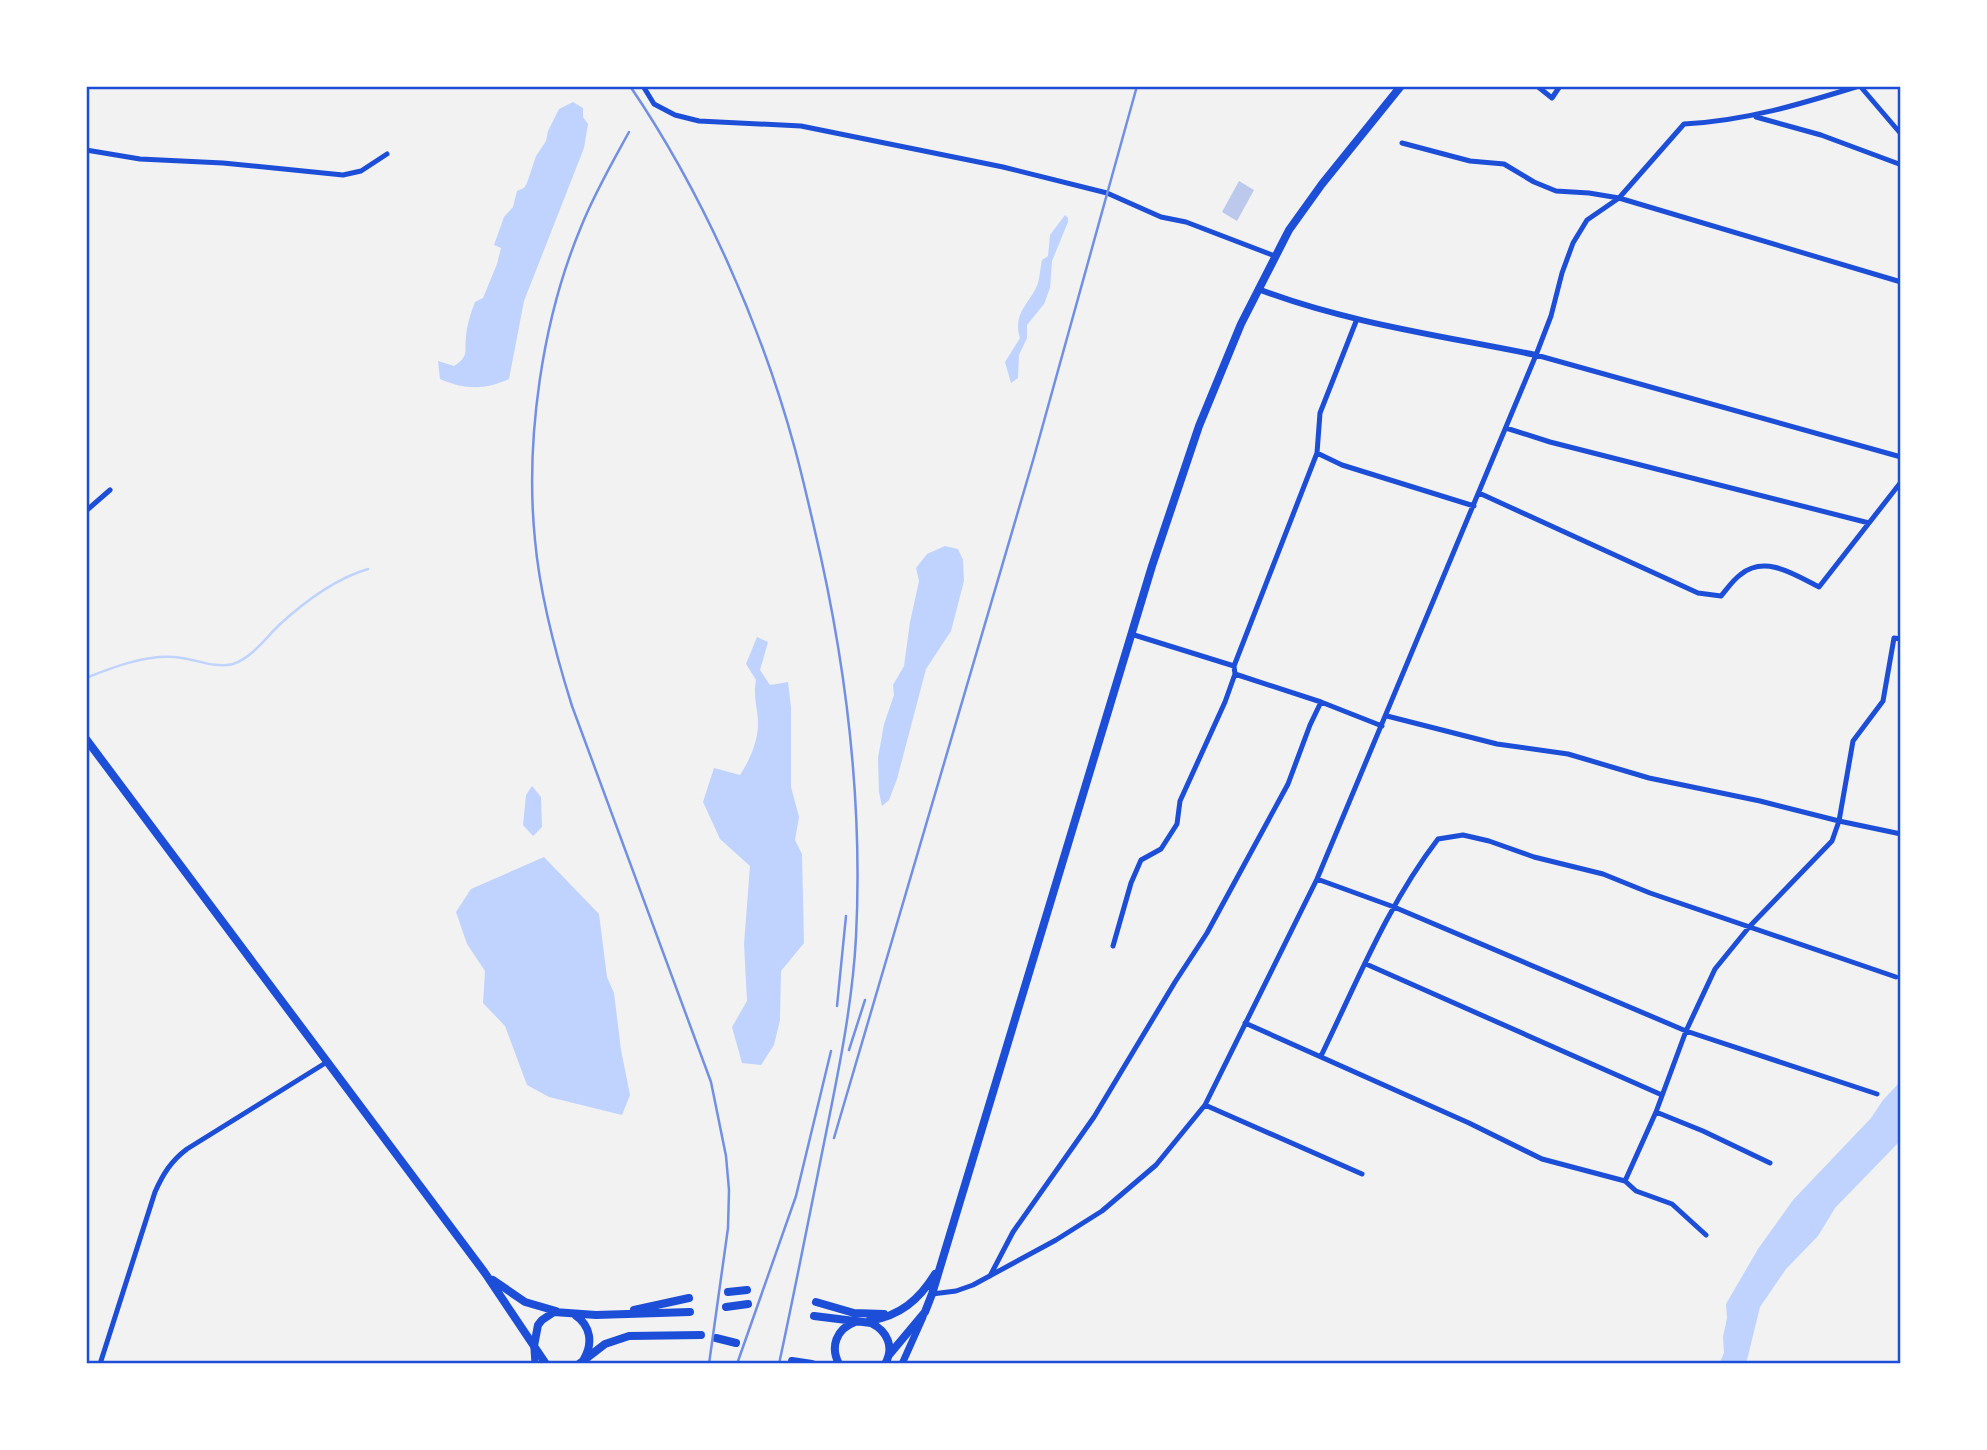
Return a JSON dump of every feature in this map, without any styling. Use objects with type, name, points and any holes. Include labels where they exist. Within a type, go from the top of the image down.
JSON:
[{"type":"main road","points":[[902,1364],[932,1294],[1131,635],[1199,425],[1226,357],[1275,256],[1322,184],[1401,86]]},
{"type":"main road","points":[[86,739],[485,1273],[546,1364]]},
{"type":"main road","points":[[839,1364],[835,1342],[845,1327],[887,1317],[910,1305],[926,1288],[942,1258]]},
{"type":"main road","points":[[485,1273],[525,1302],[559,1312],[690,1312]]},
{"type":"main road","points":[[728,1292],[747,1290]]},
{"type":"main road","points":[[614,1314],[689,1298]]},
{"type":"main road","points":[[816,1302],[870,1315],[901,1310]]},
{"type":"main road","points":[[726,1307],[748,1304]]},
{"type":"main road","points":[[535,1364],[534,1340],[538,1325],[548,1315],[559,1312]]},
{"type":"main road","points":[[888,1360],[925,1312]]},
{"type":"main road","points":[[569,1313],[583,1322],[589,1335],[589,1349],[580,1364]]},
{"type":"main road","points":[[814,1316],[879,1327],[890,1347],[888,1360]]},
{"type":"main road","points":[[580,1364],[605,1344],[629,1336],[701,1335]]},
{"type":"main road","points":[[716,1338],[736,1343]]},
{"type":"main road","points":[[792,1361],[802,1364]]},
{"type":"main road","points":[[792,1361],[812,1364]]},
{"type":"street","points":[[643,86],[654,104],[675,115],[699,121],[801,126],[1003,167],[1111,194],[1161,217],[1186,222],[1275,256]]},
{"type":"street","points":[[1537,86],[1552,98],[1560,86]]},
{"type":"street","points":[[932,1294],[956,1291],[990,1276],[1102,1211],[1156,1165],[1205,1105],[1317,879],[1536,355],[1573,243],[1587,220],[1619,198],[1684,124],[1722,122],[1754,116],[1794,107],[1859,86],[1901,134]]},
{"type":"street","points":[[1754,116],[1821,135],[1899,164]]},
{"type":"street","points":[[1402,144],[1470,161],[1504,164],[1534,182],[1556,191],[1589,192],[1619,198],[1901,282]]},
{"type":"street","points":[[86,150],[140,159],[223,163],[343,175],[361,172],[387,153]]},
{"type":"street","points":[[1258,289],[1284,299],[1356,318],[1536,355],[1901,457]]},
{"type":"street","points":[[1113,946],[1130,883],[1141,860],[1161,849],[1177,824],[1180,801],[1235,674],[1234,666],[1317,453],[1320,413],[1356,318]]},
{"type":"street","points":[[1506,428],[1550,442],[1869,523]]},
{"type":"street","points":[[1317,453],[1342,465],[1474,506]]},
{"type":"street","points":[[1479,494],[1698,593],[1721,596],[1739,575],[1753,567],[1765,565],[1785,570],[1819,587],[1901,482]]},
{"type":"street","points":[[86,511],[110,489]]},
{"type":"street","points":[[1131,635],[1234,666]]},
{"type":"street","points":[[1625,1181],[1656,1112],[1686,1031],[1715,969],[1750,926],[1832,841],[1839,821],[1853,741],[1883,701],[1894,638],[1901,639]]},
{"type":"street","points":[[1235,674],[1321,702],[1382,726]]},
{"type":"street","points":[[990,1276],[1013,1231],[1094,1117],[1175,982],[1208,933],[1288,784],[1321,702]]},
{"type":"street","points":[[1387,716],[1497,744],[1568,754],[1648,778],[1760,800],[1901,834]]},
{"type":"street","points":[[1321,1056],[1394,906],[1421,861],[1438,839],[1463,835],[1603,874],[1650,893],[1896,977]]},
{"type":"street","points":[[1317,879],[1394,906],[1686,1031],[1877,1094]]},
{"type":"street","points":[[1366,964],[1662,1095]]},
{"type":"street","points":[[1245,1023],[1469,1123],[1542,1159],[1625,1181],[1636,1191],[1672,1204],[1706,1235]]},
{"type":"street","points":[[100,1364],[155,1192],[174,1159],[327,1062]]},
{"type":"street","points":[[1205,1105],[1362,1174]]},
{"type":"street","points":[[1656,1112],[1770,1163]]},
{"type":"water","points":[[573,102],[583,108],[583,117],[588,124],[584,148],[524,301],[509,379],[475,387],[440,379],[438,361],[454,366],[464,356],[467,327],[475,302],[483,298],[497,264],[501,248],[494,245],[504,217],[513,207],[517,191],[527,183],[536,156],[546,141],[559,109]]},
{"type":"water","points":[[1065,215],[1068,222],[1052,261],[1050,288],[1044,304],[1027,325],[1027,338],[1019,355],[1018,378],[1011,383],[1005,362],[1020,338],[1019,317],[1037,285],[1042,260],[1048,256],[1050,235]]},
{"type":"water","points":[[945,546],[958,549],[963,560],[964,581],[951,631],[926,669],[897,779],[889,800],[882,806],[878,758],[884,724],[894,695],[893,685],[904,666],[919,581],[916,568],[927,554]]},
{"type":"water","points":[[757,637],[768,642],[760,670],[770,685],[788,682],[791,708],[791,787],[799,817],[795,840],[802,854],[804,943],[781,971],[780,1020],[774,1045],[761,1065],[742,1063],[732,1027],[747,1001],[744,944],[750,866],[720,839],[703,802],[714,768],[740,775],[753,749],[758,727],[756,680],[746,664]]},
{"type":"water","points":[[532,786],[541,797],[542,827],[533,836],[523,825],[526,795]]},
{"type":"water","points":[[544,857],[599,914],[607,977],[614,993],[630,1095],[622,1115],[549,1097],[527,1085],[505,1026],[483,1003],[485,971],[467,944],[456,912],[471,889]]},
{"type":"water","points":[[1901,1081],[1901,1140],[1835,1208],[1818,1236],[1786,1269],[1760,1307],[1746,1364],[1719,1364],[1724,1353],[1726,1304],[1758,1249],[1793,1200],[1871,1118]]},
{"type":"building","points":[[1239,181],[1254,190],[1237,221],[1222,212]]},
{"type":"waterway","points":[[86,678],[118,666],[152,658],[174,657],[218,665],[233,664],[252,653],[288,617],[320,592],[368,569]]},
{"type":"railway","points":[[630,86],[705,214],[727,260],[765,354],[795,449],[814,527],[835,629],[850,731],[858,885],[854,966],[836,1082],[779,1364]]},
{"type":"railway","points":[[834,1138],[1034,457],[1137,86]]},
{"type":"railway","points":[[629,132],[586,215],[567,263],[556,301],[535,422],[532,462],[535,540],[549,624],[572,706],[711,1082],[726,1156],[729,1190],[728,1228],[709,1364]]},
{"type":"railway","points":[[837,1006],[846,916]]},
{"type":"railway","points":[[849,1050],[865,1000]]},
{"type":"railway","points":[[737,1364],[796,1196],[831,1051]]}]
